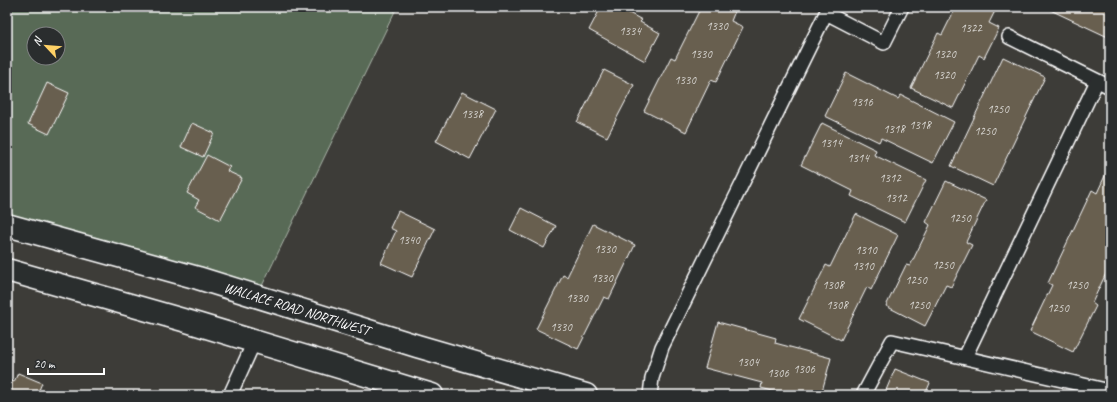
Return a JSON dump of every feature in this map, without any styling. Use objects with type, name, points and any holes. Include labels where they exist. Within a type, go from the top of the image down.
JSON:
[{"type":"main road","name":"WALLACE ROAD NORTHWEST","points":[[7,225],[198,278],[417,346],[586,395]]},
{"type":"main road","points":[[7,270],[183,320],[432,395]]},
{"type":"lane","points":[[650,395],[652,378],[662,347],[826,13],[884,43],[902,7]]},
{"type":"lane","points":[[1009,37],[1110,87]]},
{"type":"lane","points":[[965,357],[1097,81]]},
{"type":"lane","points":[[864,395],[892,341],[1110,391]]},
{"type":"lane","points":[[230,395],[254,342]]},
{"type":"green space","points":[[7,7],[397,7],[260,290],[7,227]]},
{"type":"building","points":[[601,7],[618,7],[642,20],[640,22],[660,33],[645,61],[589,30]]},
{"type":"building","points":[[701,7],[727,7],[735,11],[731,21],[743,27],[716,82],[711,80],[686,132],[644,111],[671,57],[675,59]]},
{"type":"building","points":[[956,7],[997,7],[989,23],[999,28],[984,58],[979,55],[953,108],[911,88],[938,33],[942,35]]},
{"type":"building","points":[[1044,7],[1110,7],[1110,38]]},
{"type":"building","points":[[1003,57],[1045,77],[993,186],[951,166]]},
{"type":"building","points":[[604,70],[634,85],[607,137],[577,122]]},
{"type":"building","points":[[846,73],[898,99],[901,95],[954,122],[933,163],[881,138],[879,142],[825,116]]},
{"type":"building","points":[[47,83],[69,93],[49,134],[28,124]]},
{"type":"building","points":[[462,92],[496,109],[470,159],[436,141]]},
{"type":"building","points":[[192,123],[214,133],[203,157],[181,147]]},
{"type":"building","points":[[822,123],[876,150],[874,155],[926,180],[905,222],[851,196],[853,191],[801,165]]},
{"type":"building","points":[[207,155],[230,167],[227,171],[242,178],[220,220],[195,207],[199,200],[187,193]]},
{"type":"building","points":[[1110,165],[1110,265],[1092,303],[1096,306],[1073,352],[1030,331],[1052,285],[1048,283],[1092,190],[1097,193]]},
{"type":"building","points":[[946,181],[986,200],[966,242],[972,245],[951,287],[946,285],[925,326],[886,306],[906,265],[910,266],[930,225],[926,222]]},
{"type":"building","points":[[521,208],[556,226],[544,248],[510,230]]},
{"type":"building","points":[[398,211],[435,229],[412,277],[381,263],[396,231],[390,228]]},
{"type":"building","points":[[856,214],[898,235],[871,290],[867,287],[841,340],[799,319],[826,265],[830,267]]},
{"type":"building","points":[[593,224],[635,245],[609,299],[604,297],[578,349],[536,329],[563,275],[567,277]]},
{"type":"building","points":[[718,322],[776,338],[775,343],[831,358],[821,395],[788,395],[761,388],[762,383],[705,368]]},
{"type":"building","points":[[895,369],[930,383],[925,395],[884,395]]},
{"type":"building","points":[[18,373],[42,383],[37,395],[7,395],[7,379],[14,382]]}]
